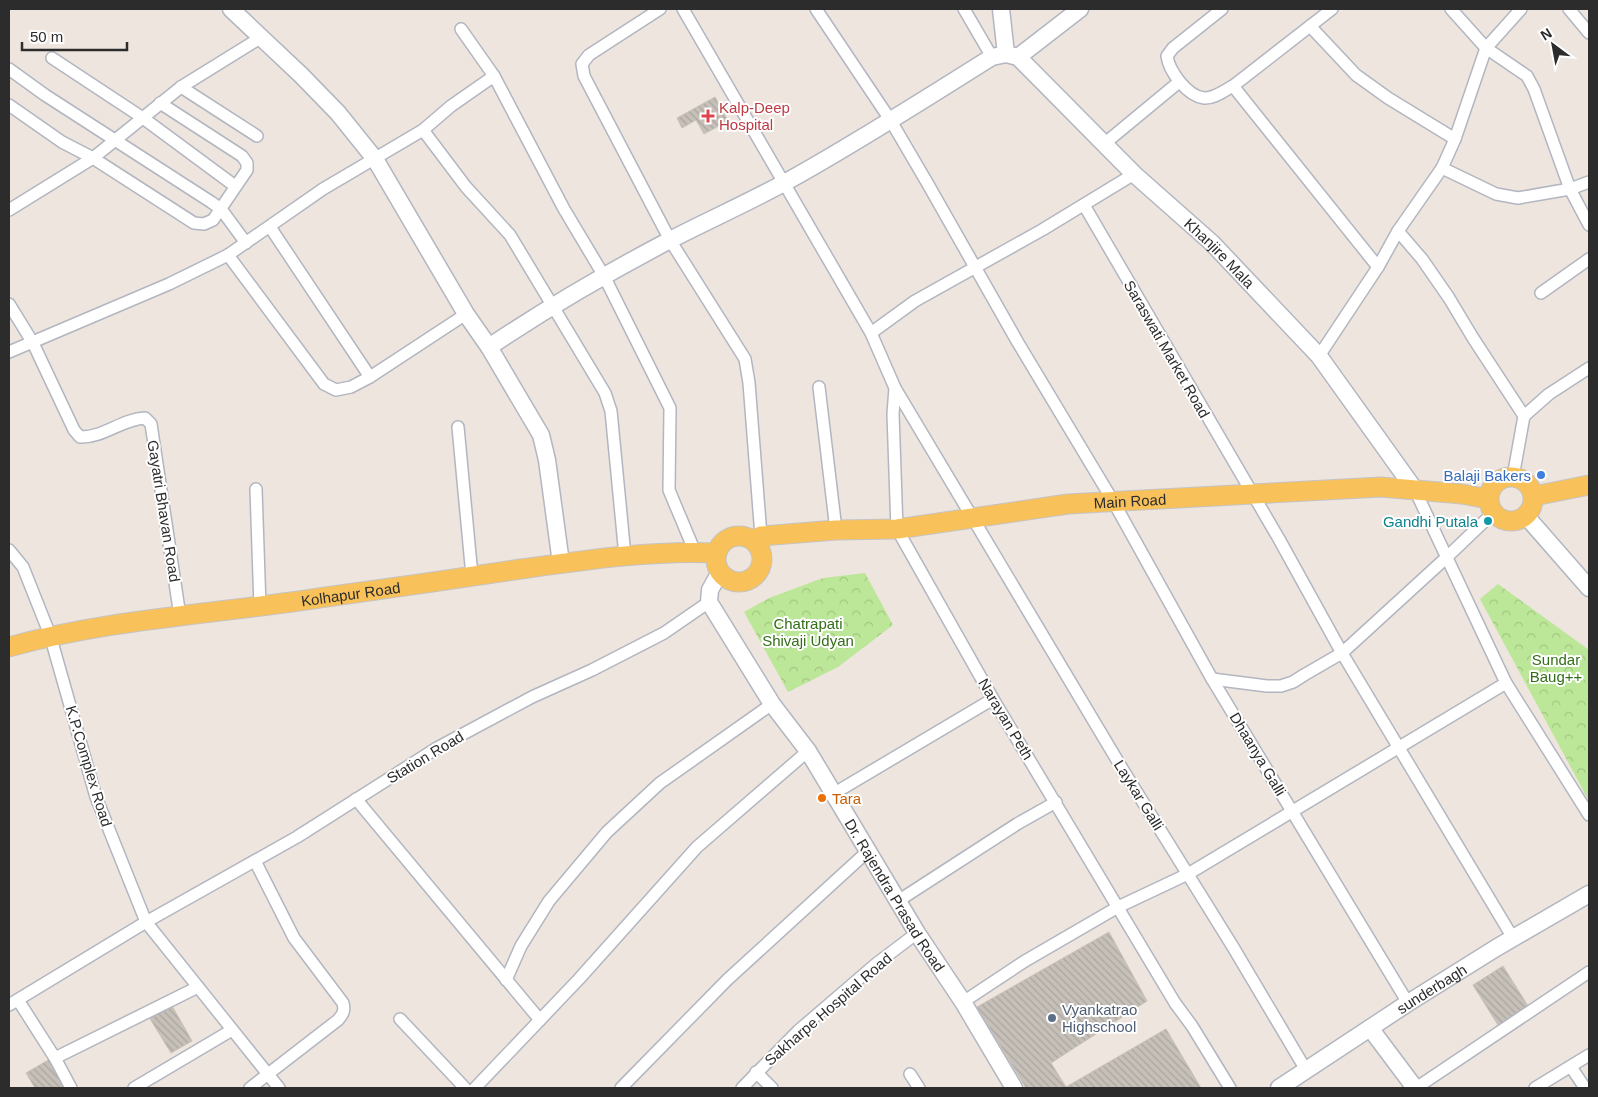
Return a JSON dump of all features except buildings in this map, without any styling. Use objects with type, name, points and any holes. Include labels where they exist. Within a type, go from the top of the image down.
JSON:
[{"type":"main road","points":[[231,9],[332,107],[375,159],[466,314],[489,347],[541,435],[548,460],[561,563]]},
{"type":"main road","points":[[1001,9],[1005,56]]},
{"type":"main road","points":[[489,347],[552,306],[604,276],[670,240],[784,183],[1005,56],[1080,9]]},
{"type":"main road","name":"Khanjire Mala","points":[[1005,56],[1212,243],[1319,356],[1415,490]]},
{"type":"main road","points":[[1506,477],[1514,477],[1527,483],[1534,496],[1533,504],[1526,516],[1512,522],[1498,518],[1491,506],[1493,485],[1506,477]]},
{"type":"main road","points":[[1534,496],[1589,485]]},
{"type":"main road","name":"Main Road","points":[[762,537],[836,530],[897,528],[1068,504],[1381,487],[1462,494],[1491,506]]},
{"type":"main road","points":[[1526,516],[1589,588]]},
{"type":"main road","points":[[741,536],[762,537],[762,557],[759,570],[755,576],[743,582],[736,582],[724,577],[717,566],[717,553],[729,538],[741,536]]},
{"type":"main road","name":"Kolhapur Road","points":[[9,647],[50,635],[180,616],[260,607],[561,563],[625,556],[695,552],[717,553]]},
{"type":"main road","points":[[709,602],[710,590],[720,572]]},
{"type":"main road","name":"Dr. Rajendra Prasad Road","points":[[709,602],[772,704],[808,751],[917,933],[963,1002],[1014,1088]]},
{"type":"main road","name":"sunderbagh","points":[[1279,1088],[1408,1003],[1589,894]]},
{"type":"main road","points":[[1370,1028],[1415,1088]]},
{"type":"street","points":[[660,9],[589,56],[582,64],[584,76],[670,240],[745,359],[749,383],[762,537]]},
{"type":"street","name":"Laykar Galli","points":[[683,9],[871,333],[895,388],[1123,770],[1233,947],[1306,1070]]},
{"type":"street","name":"Dhaanya Galli","points":[[816,9],[891,121],[930,186],[975,268],[1113,501],[1212,679],[1408,1003]]},
{"type":"street","points":[[964,9],[1005,56]]},
{"type":"street","points":[[1222,9],[1173,48],[1167,56],[1168,64],[1179,82],[1204,98],[1216,96],[1233,86],[1332,9]]},
{"type":"street","points":[[1451,9],[1486,48],[1527,76],[1534,89],[1570,189],[1589,225]]},
{"type":"street","points":[[1319,356],[1378,267],[1398,231],[1442,168],[1455,139],[1486,48],[1521,9]]},
{"type":"street","points":[[1569,9],[1589,32]]},
{"type":"street","points":[[1310,26],[1356,75],[1388,98],[1455,139]]},
{"type":"street","points":[[460,29],[494,76],[564,210],[604,276],[670,408],[669,490],[695,552]]},
{"type":"street","points":[[9,210],[92,158],[181,87],[260,38]]},
{"type":"street","points":[[52,58],[143,118],[235,186]]},
{"type":"street","points":[[9,69],[220,209],[246,242]]},
{"type":"street","points":[[9,352],[170,284],[228,255],[323,189],[423,130],[452,106],[494,76]]},
{"type":"street","points":[[1104,144],[1179,82]]},
{"type":"street","points":[[1233,86],[1378,267]]},
{"type":"street","points":[[181,87],[258,136]]},
{"type":"street","points":[[9,105],[62,142],[92,158],[194,223],[204,224],[213,220],[248,170],[247,163],[242,156],[160,103]]},
{"type":"street","points":[[423,130],[466,187],[510,235],[605,393],[610,411],[625,556]]},
{"type":"street","points":[[1442,168],[1496,194],[1518,198],[1570,189],[1589,182]]},
{"type":"street","points":[[871,333],[915,301],[1084,205],[1134,174]]},
{"type":"street","name":"Saraswati Market Road","points":[[1084,205],[1342,653],[1514,938]]},
{"type":"street","points":[[270,227],[370,377]]},
{"type":"street","points":[[1398,231],[1422,258],[1524,416]]},
{"type":"street","points":[[228,255],[324,384],[336,390],[351,387],[370,377],[466,314]]},
{"type":"street","points":[[1541,293],[1589,259]]},
{"type":"street","points":[[9,304],[33,343]]},
{"type":"street","name":"Gayatri Bhavan Road","points":[[33,343],[74,430],[80,438],[90,438],[136,418],[146,418],[151,424],[180,616]]},
{"type":"street","points":[[1514,477],[1524,416],[1549,394],[1589,368]]},
{"type":"street","points":[[819,387],[836,530]]},
{"type":"street","points":[[895,388],[893,414],[897,528]]},
{"type":"street","points":[[458,427],[472,576]]},
{"type":"street","points":[[256,489],[260,607]]},
{"type":"street","points":[[1415,490],[1506,683],[1589,816]]},
{"type":"street","points":[[1212,679],[1280,686],[1293,682],[1342,653],[1447,557],[1491,506]]},
{"type":"street","name":"Narayan Peth","points":[[897,528],[993,699],[1175,1004],[1192,1026],[1230,1088]]},
{"type":"street","name":"K.P.Complex Road","points":[[9,550],[23,566],[50,635],[96,797],[146,922],[279,1088]]},
{"type":"street","name":"Station Road","points":[[13,1003],[146,922],[297,837],[437,748],[532,697],[592,670],[664,633],[709,602]]},
{"type":"street","points":[[963,1002],[1025,961],[1118,907],[1188,874],[1506,683]]},
{"type":"street","points":[[833,794],[993,699]]},
{"type":"street","points":[[506,980],[521,946],[550,901],[607,832],[660,783],[772,704]]},
{"type":"street","points":[[475,1088],[585,972],[697,847],[808,751]]},
{"type":"street","points":[[356,799],[540,1020]]},
{"type":"street","points":[[898,901],[1017,824],[1056,802]]},
{"type":"street","points":[[621,1088],[727,980],[868,851]]},
{"type":"street","points":[[250,1088],[338,1020],[343,1015],[344,1009],[343,1003],[294,938],[255,860]]},
{"type":"street","name":"Sakharpe Hospital Road","points":[[742,1088],[798,1031],[876,964],[917,933]]},
{"type":"street","points":[[1415,1088],[1589,972]]},
{"type":"street","points":[[54,1058],[198,987]]},
{"type":"street","points":[[13,1003],[54,1058],[71,1088]]},
{"type":"street","points":[[400,1019],[465,1088]]},
{"type":"street","points":[[134,1088],[232,1030]]},
{"type":"street","points":[[1535,1088],[1589,1055]]},
{"type":"street","points":[[1571,1067],[1585,1088]]},
{"type":"street","points":[[756,1072],[772,1088]]},
{"type":"street","points":[[910,1074],[919,1088]]},
{"type":"green space","name":"Chatrapati Shivaji Udyan","points":[[865,573],[893,625],[838,667],[788,692],[744,612],[769,598],[823,578]]},
{"type":"green space","name":"Sundar Baug++","points":[[1498,584],[1589,650],[1589,801],[1480,599]]},
{"type":"place","name":"Kalp-Deep Hospital","points":[[708,116]]},
{"type":"place","name":"Balaji Bakers","points":[[1541,475]]},
{"type":"place","name":"Gandhi Putala","points":[[1488,521]]},
{"type":"place","name":"Tara","points":[[822,798]]},
{"type":"place","name":"Vyankatrao Highschool","points":[[1052,1018]]}]
